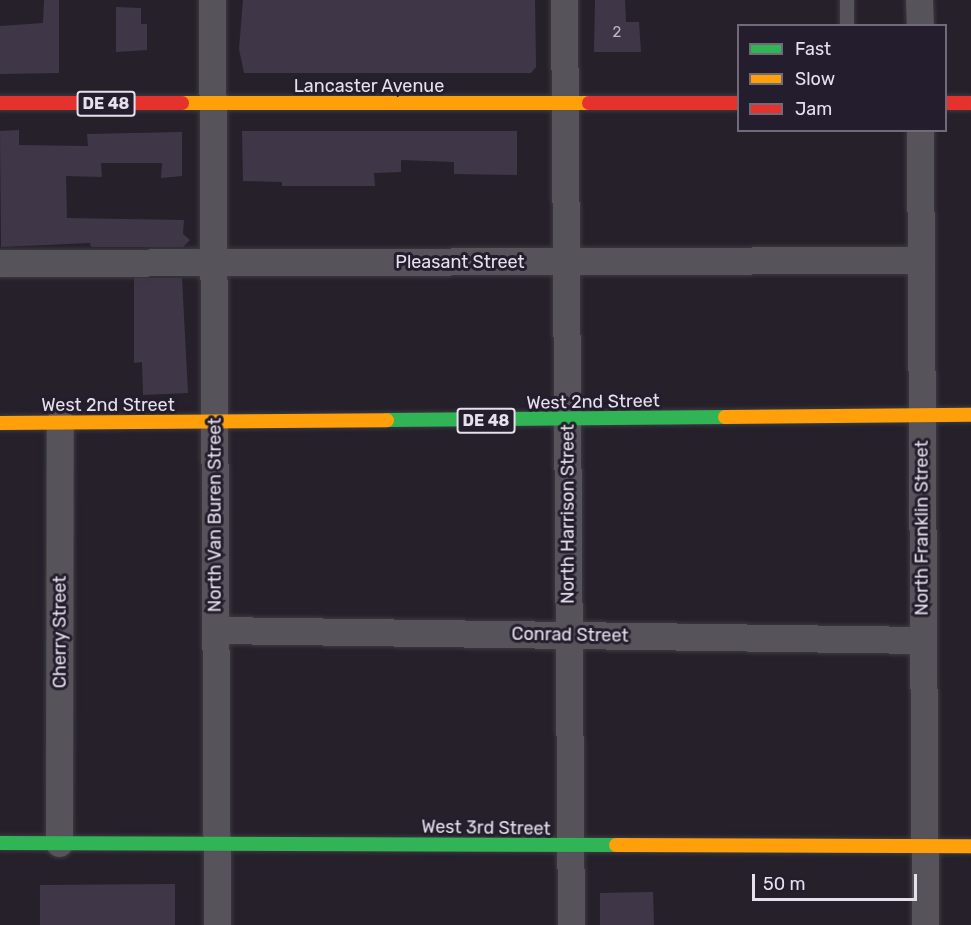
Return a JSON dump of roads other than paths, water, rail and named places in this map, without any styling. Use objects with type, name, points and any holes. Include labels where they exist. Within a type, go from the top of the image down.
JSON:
[{"type":"main road","name":"Lancaster Avenue","points":[[0,104],[737,103]]},
{"type":"main road","points":[[947,103],[971,103]]},
{"type":"main road","name":"West 2nd Street","points":[[0,423],[567,421],[971,416]]},
{"type":"main road","name":"West 3rd Street","points":[[0,843],[216,841],[570,848],[971,846]]},
{"type":"street","name":"North Van Buren Street","points":[[212,0],[217,925]]},
{"type":"street","name":"North Harrison Street","points":[[564,0],[571,925]]},
{"type":"street","points":[[920,0],[920,24]]},
{"type":"street","name":"North Franklin Street","points":[[920,132],[925,925]]},
{"type":"street","name":"Pleasant Street","points":[[0,262],[921,260]]},
{"type":"street","name":"Cherry Street","points":[[59,843],[60,422]]},
{"type":"street","name":"Conrad Street","points":[[216,630],[923,640]]},
{"type":"lane","points":[[847,0],[847,24]]}]
